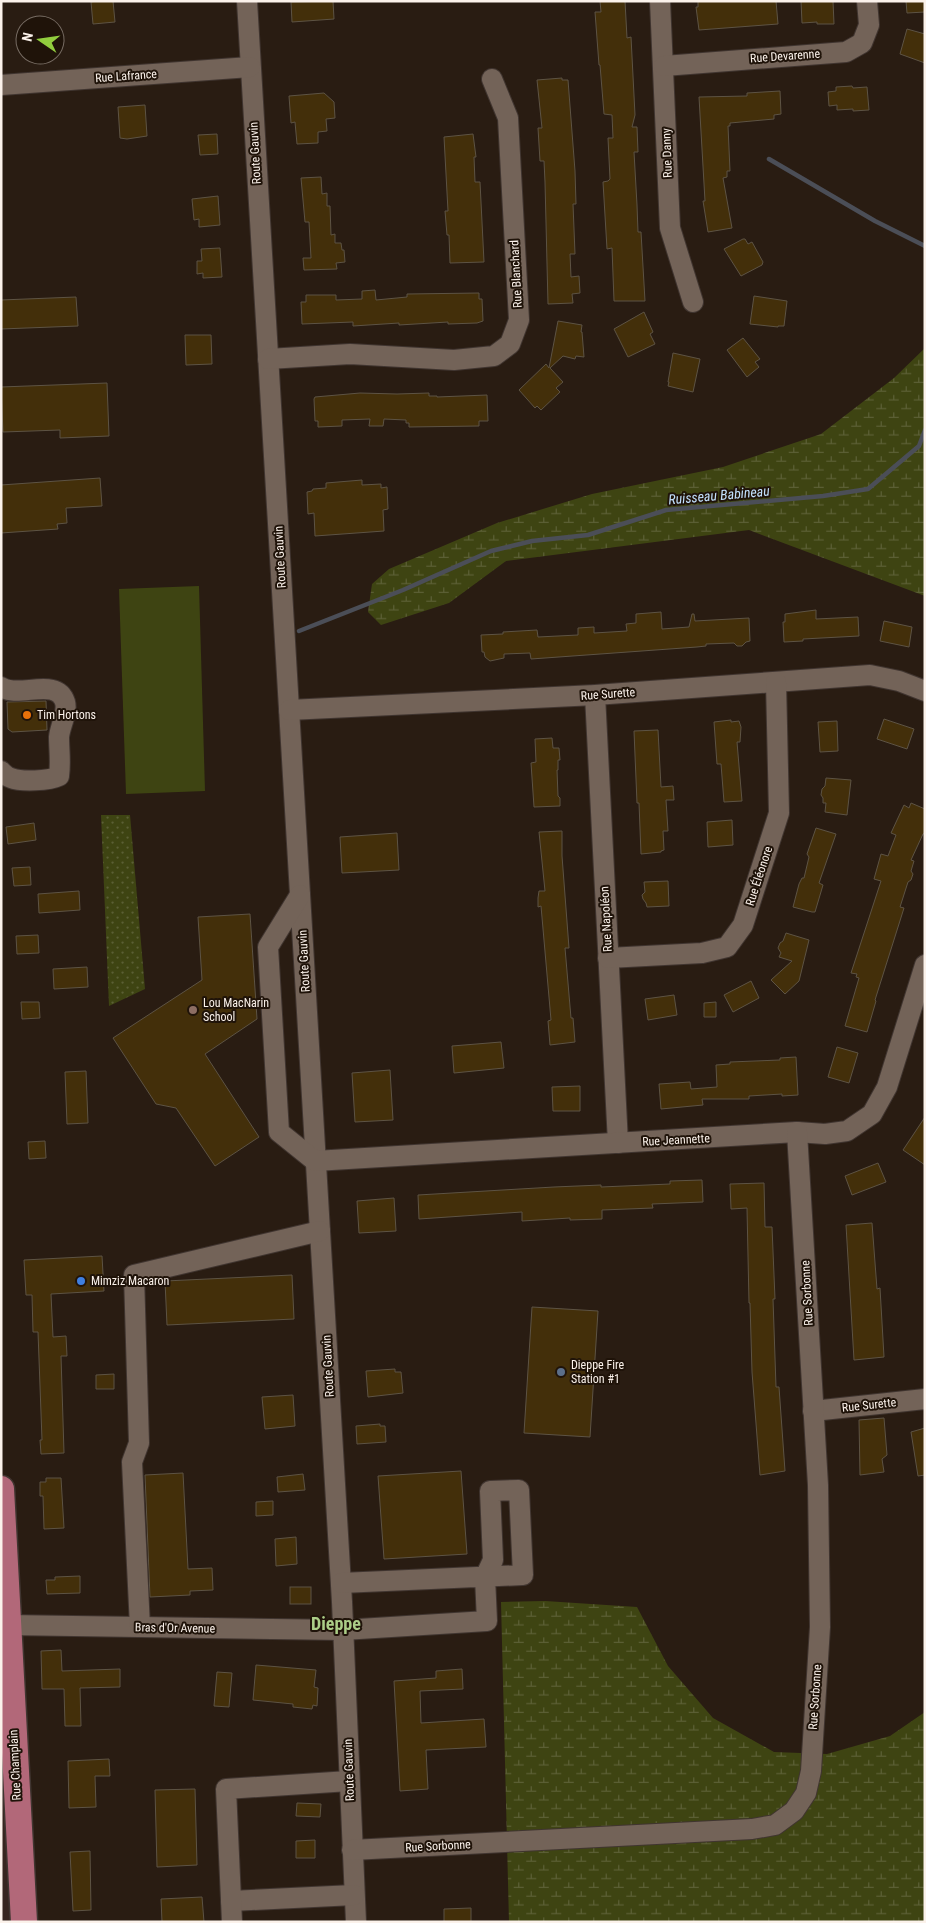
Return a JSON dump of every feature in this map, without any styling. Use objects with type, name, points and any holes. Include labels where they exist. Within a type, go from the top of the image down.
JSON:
[{"type":"main road","name":"Rue Champlain","points":[[1,1489],[24,1922]]},
{"type":"street","name":"Route Gauvin","points":[[247,1],[341,1582],[356,1922]]},
{"type":"street","name":"Rue Danny","points":[[660,1],[670,228],[693,302]]},
{"type":"street","name":"Rue Devarenne","points":[[664,66],[846,52],[862,43],[869,25],[867,1]]},
{"type":"street","name":"Rue Lafrance","points":[[1,85],[250,67]]},
{"type":"street","name":"Rue Blanchard","points":[[268,359],[350,354],[454,360],[494,356],[510,344],[519,320],[508,118],[492,79]]},
{"type":"street","name":"Rue Surette","points":[[289,710],[595,695],[870,675],[900,681],[925,691]]},
{"type":"street","name":"Rue Éléonore","points":[[608,958],[702,953],[727,947],[743,925],[780,813],[776,682]]},
{"type":"street","points":[[1,687],[10,691],[39,689],[55,691],[65,702],[65,708],[59,736],[61,758],[58,776],[48,779],[20,780],[12,779],[1,771]]},
{"type":"street","name":"Rue Napoléon","points":[[595,695],[618,1143]]},
{"type":"street","points":[[300,896],[268,947],[279,1132],[315,1161]]},
{"type":"street","name":"Rue Jeannette","points":[[315,1161],[797,1132],[825,1134],[846,1131],[872,1114],[887,1087],[925,965]]},
{"type":"street","name":"Rue Sorbonne","points":[[352,1850],[752,1829],[775,1825],[794,1811],[806,1793],[811,1771],[820,1627],[818,1485],[797,1132]]},
{"type":"street","points":[[140,1627],[132,1462],[139,1443],[134,1275],[320,1230]]},
{"type":"street","name":"Rue Surette","points":[[814,1411],[925,1399]]},
{"type":"street","name":"Bras d'Or Avenue","points":[[7,1626],[343,1630],[487,1622],[485,1577],[341,1582]]},
{"type":"street","points":[[232,1922],[226,1789],[349,1781]]},
{"type":"street","points":[[230,1901],[354,1895]]},
{"type":"shaded area","points":[[1,1730],[16,1922],[1,1922]]},
{"type":"green space","points":[[925,348],[925,596],[749,530],[506,561],[449,603],[381,625],[368,612],[372,584],[389,569],[497,523],[592,494],[723,467],[821,434],[894,378]]},
{"type":"green space","points":[[199,586],[205,791],[126,794],[119,589]]},
{"type":"green space","points":[[101,815],[130,815],[145,989],[109,1006]]},
{"type":"green space","points":[[545,1601],[637,1607],[668,1666],[713,1718],[774,1752],[827,1754],[890,1736],[925,1712],[925,1922],[509,1922],[501,1602]]},
{"type":"building","points":[[113,1],[115,22],[93,24],[91,2]]},
{"type":"building","points":[[333,1],[334,19],[292,22],[291,2]]},
{"type":"building","points":[[600,1],[625,1],[627,38],[631,37],[635,115],[632,127],[637,127],[638,152],[634,152],[638,232],[641,232],[645,301],[614,301],[612,248],[607,249],[603,182],[610,179],[608,138],[613,138],[612,115],[604,114],[595,12],[601,12]]},
{"type":"building","points":[[698,1],[776,1],[778,24],[699,30],[696,7],[698,7]]},
{"type":"building","points":[[801,1],[833,1],[834,24],[802,23]]},
{"type":"building","points":[[906,1],[925,1],[925,12],[907,13]]},
{"type":"building","points":[[907,29],[925,34],[925,63],[900,54]]},
{"type":"building","points":[[562,78],[562,80],[568,80],[575,171],[576,204],[573,204],[575,254],[570,254],[571,277],[579,276],[580,293],[572,294],[573,303],[548,304],[544,161],[540,161],[538,128],[542,128],[537,80]]},
{"type":"building","points":[[852,86],[853,88],[867,87],[869,110],[837,110],[837,105],[829,106],[828,92],[836,91],[836,87]]},
{"type":"building","points":[[780,91],[781,114],[774,115],[774,119],[730,123],[730,126],[728,126],[730,171],[727,171],[727,177],[723,178],[732,228],[708,232],[703,201],[705,201],[699,97],[747,96],[747,93]]},
{"type":"building","points":[[324,93],[334,102],[335,118],[326,119],[327,131],[318,132],[318,143],[297,144],[295,122],[291,123],[289,96]]},
{"type":"building","points":[[145,105],[147,136],[127,139],[120,138],[118,107]]},
{"type":"building","points":[[217,134],[218,154],[200,155],[198,135]]},
{"type":"building","points":[[473,134],[476,157],[474,157],[475,182],[480,182],[484,262],[450,263],[449,235],[447,235],[445,211],[448,211],[444,137]]},
{"type":"building","points":[[321,177],[322,194],[327,193],[327,206],[330,206],[331,235],[335,234],[335,243],[341,243],[345,262],[336,263],[337,269],[304,270],[303,258],[311,258],[309,222],[305,222],[301,178]]},
{"type":"building","points":[[218,196],[220,225],[199,227],[199,219],[194,220],[192,199]]},
{"type":"building","points":[[743,239],[748,244],[752,242],[763,262],[762,265],[741,276],[724,249]]},
{"type":"building","points":[[220,248],[222,277],[203,278],[203,273],[197,274],[197,261],[202,261],[201,249]]},
{"type":"building","points":[[375,290],[376,300],[407,297],[407,294],[479,293],[479,299],[482,299],[483,321],[477,323],[448,324],[448,322],[399,325],[399,323],[353,326],[353,322],[302,324],[301,302],[306,302],[306,295],[336,295],[336,300],[362,299],[362,291]]},
{"type":"building","points":[[754,296],[787,301],[784,326],[750,324]]},
{"type":"building","points":[[76,297],[78,326],[1,329],[1,300]]},
{"type":"building","points":[[644,312],[653,332],[650,334],[655,344],[628,357],[614,329]]},
{"type":"building","points":[[558,321],[582,325],[584,357],[576,356],[575,359],[563,356],[550,368],[563,382],[556,388],[560,392],[541,410],[537,406],[535,408],[519,390],[546,364],[549,368]]},
{"type":"building","points":[[185,335],[211,335],[212,364],[186,365]]},
{"type":"building","points":[[743,338],[760,359],[755,362],[759,367],[747,377],[727,350]]},
{"type":"building","points":[[673,353],[700,359],[693,392],[668,386]]},
{"type":"building","points":[[107,383],[109,436],[60,438],[60,430],[3,432],[1,387]]},
{"type":"building","points":[[360,393],[429,393],[429,396],[437,397],[487,395],[488,421],[479,421],[479,426],[409,427],[409,423],[406,423],[406,420],[384,419],[383,426],[369,426],[370,419],[342,420],[342,426],[318,427],[318,421],[315,421],[315,397]]},
{"type":"building","points":[[100,478],[102,506],[66,508],[67,523],[57,524],[58,529],[1,533],[1,485]]},
{"type":"building","points":[[362,480],[362,485],[381,484],[381,488],[387,487],[388,509],[383,510],[384,531],[315,536],[314,513],[308,514],[307,492],[313,489],[326,488],[326,483]]},
{"type":"building","points":[[816,610],[816,619],[858,617],[859,636],[784,642],[783,622],[785,622],[785,614]]},
{"type":"building","points":[[661,612],[662,629],[689,627],[692,614],[694,614],[695,621],[749,618],[750,641],[742,646],[737,646],[734,643],[706,644],[706,646],[697,647],[531,659],[530,653],[504,654],[504,658],[490,661],[482,652],[481,635],[537,630],[538,637],[578,635],[578,628],[594,627],[594,633],[627,631],[626,624],[636,623],[636,614]]},
{"type":"building","points":[[884,621],[912,627],[909,647],[880,641]]},
{"type":"building","name":"Tim Hortons","points":[[46,701],[47,730],[12,732],[8,729],[7,702]]},
{"type":"building","points":[[884,719],[914,729],[907,749],[877,739]]},
{"type":"building","points":[[731,720],[731,722],[739,721],[741,727],[740,742],[737,742],[742,801],[724,802],[721,764],[717,764],[714,722]]},
{"type":"building","points":[[837,721],[838,751],[820,752],[818,722]]},
{"type":"building","points":[[658,730],[661,787],[673,786],[674,800],[666,800],[668,831],[663,831],[664,850],[641,854],[634,731]]},
{"type":"building","points":[[552,738],[553,748],[559,748],[560,760],[558,760],[557,770],[560,806],[534,807],[531,763],[536,762],[535,739]]},
{"type":"building","points":[[826,778],[851,780],[847,815],[825,812],[826,803],[823,803],[821,795]]},
{"type":"building","points":[[911,803],[925,809],[925,833],[911,860],[914,861],[911,871],[913,874],[908,882],[900,907],[904,908],[867,1032],[845,1026],[859,978],[856,977],[857,974],[851,973],[881,881],[874,879],[881,854],[888,856],[896,835],[891,833],[904,805],[909,808]]},
{"type":"building","points":[[732,820],[733,845],[708,847],[707,822]]},
{"type":"building","points":[[34,823],[36,840],[8,844],[6,827]]},
{"type":"building","points":[[816,828],[836,834],[819,883],[823,885],[815,912],[812,912],[793,907],[799,884],[802,878],[804,878],[809,857],[807,854]]},
{"type":"building","points":[[562,831],[569,948],[565,948],[575,1042],[550,1045],[548,1021],[551,1020],[541,906],[538,907],[539,891],[545,891],[539,832]]},
{"type":"building","points":[[397,833],[399,870],[342,873],[340,837]]},
{"type":"building","points":[[30,867],[31,885],[14,886],[12,868]]},
{"type":"building","points":[[668,881],[669,906],[647,907],[642,895],[645,892],[644,882]]},
{"type":"building","points":[[79,891],[80,910],[39,913],[38,894]]},
{"type":"building","name":"Lou MacNarin School","points":[[250,914],[257,1019],[205,1054],[259,1137],[215,1166],[176,1108],[156,1104],[113,1038],[202,980],[198,917]]},
{"type":"building","points":[[786,933],[809,940],[799,981],[785,994],[771,980],[792,961],[779,957],[781,953],[778,948]]},
{"type":"building","points":[[38,935],[39,953],[17,954],[16,936]]},
{"type":"building","points":[[87,967],[88,987],[54,989],[53,969]]},
{"type":"building","points":[[751,981],[759,998],[733,1012],[724,995]]},
{"type":"building","points":[[674,995],[677,1015],[648,1020],[645,999]]},
{"type":"building","points":[[21,1002],[39,1002],[40,1018],[22,1019]]},
{"type":"building","points":[[716,1002],[716,1017],[704,1017],[704,1003]]},
{"type":"building","points":[[501,1042],[504,1068],[454,1073],[452,1046]]},
{"type":"building","points":[[837,1047],[858,1053],[849,1083],[828,1077]]},
{"type":"building","points":[[796,1057],[798,1095],[749,1096],[749,1099],[702,1099],[703,1105],[661,1109],[659,1084],[690,1082],[691,1089],[717,1087],[716,1065],[730,1064],[730,1062],[780,1060],[780,1058]]},
{"type":"building","points":[[390,1070],[393,1120],[355,1122],[352,1073]]},
{"type":"building","points":[[86,1071],[88,1123],[67,1124],[65,1072]]},
{"type":"building","points":[[580,1086],[580,1111],[553,1111],[552,1087]]},
{"type":"building","points":[[925,1117],[925,1165],[903,1150]]},
{"type":"building","points":[[45,1141],[46,1158],[29,1159],[28,1142]]},
{"type":"building","points":[[878,1163],[886,1182],[852,1195],[845,1176]]},
{"type":"building","points":[[702,1180],[703,1202],[652,1204],[653,1208],[602,1210],[602,1219],[570,1220],[570,1218],[522,1221],[522,1212],[419,1219],[418,1195],[554,1187],[670,1184],[670,1181]]},
{"type":"building","points":[[764,1183],[765,1227],[772,1227],[776,1387],[779,1387],[785,1471],[760,1475],[752,1372],[747,1208],[731,1209],[730,1184]]},
{"type":"building","points":[[394,1198],[396,1231],[359,1233],[357,1201]]},
{"type":"building","points":[[872,1223],[877,1289],[880,1288],[884,1357],[854,1360],[846,1225]]},
{"type":"building","points":[[102,1256],[104,1291],[51,1294],[53,1337],[66,1336],[67,1356],[61,1356],[64,1453],[41,1454],[38,1332],[33,1332],[32,1295],[26,1295],[24,1260]]},
{"type":"building","points":[[292,1275],[294,1319],[167,1325],[165,1281]]},
{"type":"building","name":"Dieppe Fire Station #1","points":[[532,1307],[598,1311],[590,1437],[524,1433]]},
{"type":"building","points":[[395,1369],[395,1372],[401,1372],[403,1393],[368,1397],[366,1371]]},
{"type":"building","points":[[114,1374],[114,1389],[96,1389],[96,1375]]},
{"type":"building","points":[[293,1395],[295,1426],[265,1429],[262,1397]]},
{"type":"building","points":[[884,1418],[887,1455],[882,1459],[884,1472],[860,1475],[859,1420]]},
{"type":"building","points":[[380,1424],[380,1426],[385,1426],[386,1442],[357,1444],[356,1426]]},
{"type":"building","points":[[925,1428],[925,1475],[918,1476],[911,1432]]},
{"type":"building","points":[[461,1471],[467,1554],[384,1559],[378,1476]]},
{"type":"building","points":[[183,1473],[188,1569],[212,1568],[213,1590],[190,1591],[190,1595],[150,1597],[145,1475]]},
{"type":"building","points":[[303,1474],[305,1490],[278,1492],[277,1477]]},
{"type":"building","points":[[46,1478],[61,1478],[64,1528],[44,1529],[43,1496],[40,1496],[40,1482],[46,1482]]},
{"type":"building","points":[[273,1501],[273,1515],[256,1516],[256,1502]]},
{"type":"building","points":[[296,1537],[297,1564],[276,1566],[275,1539]]},
{"type":"building","points":[[80,1576],[80,1593],[47,1594],[46,1580],[55,1580],[55,1577]]},
{"type":"building","points":[[290,1587],[311,1587],[311,1604],[290,1604]]},
{"type":"building","points":[[61,1650],[62,1671],[120,1669],[120,1687],[80,1688],[81,1726],[65,1726],[64,1689],[42,1689],[41,1651]]},
{"type":"building","points":[[256,1665],[316,1670],[314,1687],[318,1688],[317,1706],[313,1705],[312,1709],[293,1707],[293,1704],[253,1700]]},
{"type":"building","points":[[462,1669],[463,1689],[420,1691],[421,1723],[484,1719],[486,1747],[426,1750],[428,1789],[400,1791],[394,1681],[436,1678],[436,1671]]},
{"type":"building","points":[[217,1672],[232,1673],[229,1707],[214,1706]]},
{"type":"building","points":[[109,1759],[110,1776],[95,1776],[96,1807],[69,1808],[68,1761]]},
{"type":"building","points":[[195,1789],[197,1865],[157,1867],[155,1790]]},
{"type":"building","points":[[297,1803],[321,1804],[320,1817],[296,1816]]},
{"type":"building","points":[[315,1840],[315,1858],[296,1858],[296,1841]]},
{"type":"building","points":[[90,1851],[91,1910],[73,1911],[70,1852]]},
{"type":"building","points":[[202,1897],[204,1922],[162,1922],[161,1899]]},
{"type":"building","points":[[471,1908],[471,1922],[444,1922],[444,1909]]},
{"type":"waterway","points":[[769,159],[875,221],[925,246]]},
{"type":"waterway","name":"Ruisseau Babineau","points":[[299,631],[403,590],[491,551],[532,541],[588,535],[666,510],[823,496],[868,489],[919,446],[925,430]]},
{"type":"place","name":"Tim Hortons","points":[[27,715]]},
{"type":"place","name":"Lou MacNarin School","points":[[193,1010]]},
{"type":"place","name":"Mimziz Macaron","points":[[81,1281]]},
{"type":"place","name":"Dieppe Fire Station #1","points":[[561,1372]]},
{"type":"district","name":"Dieppe","points":[[336,1623]]}]
